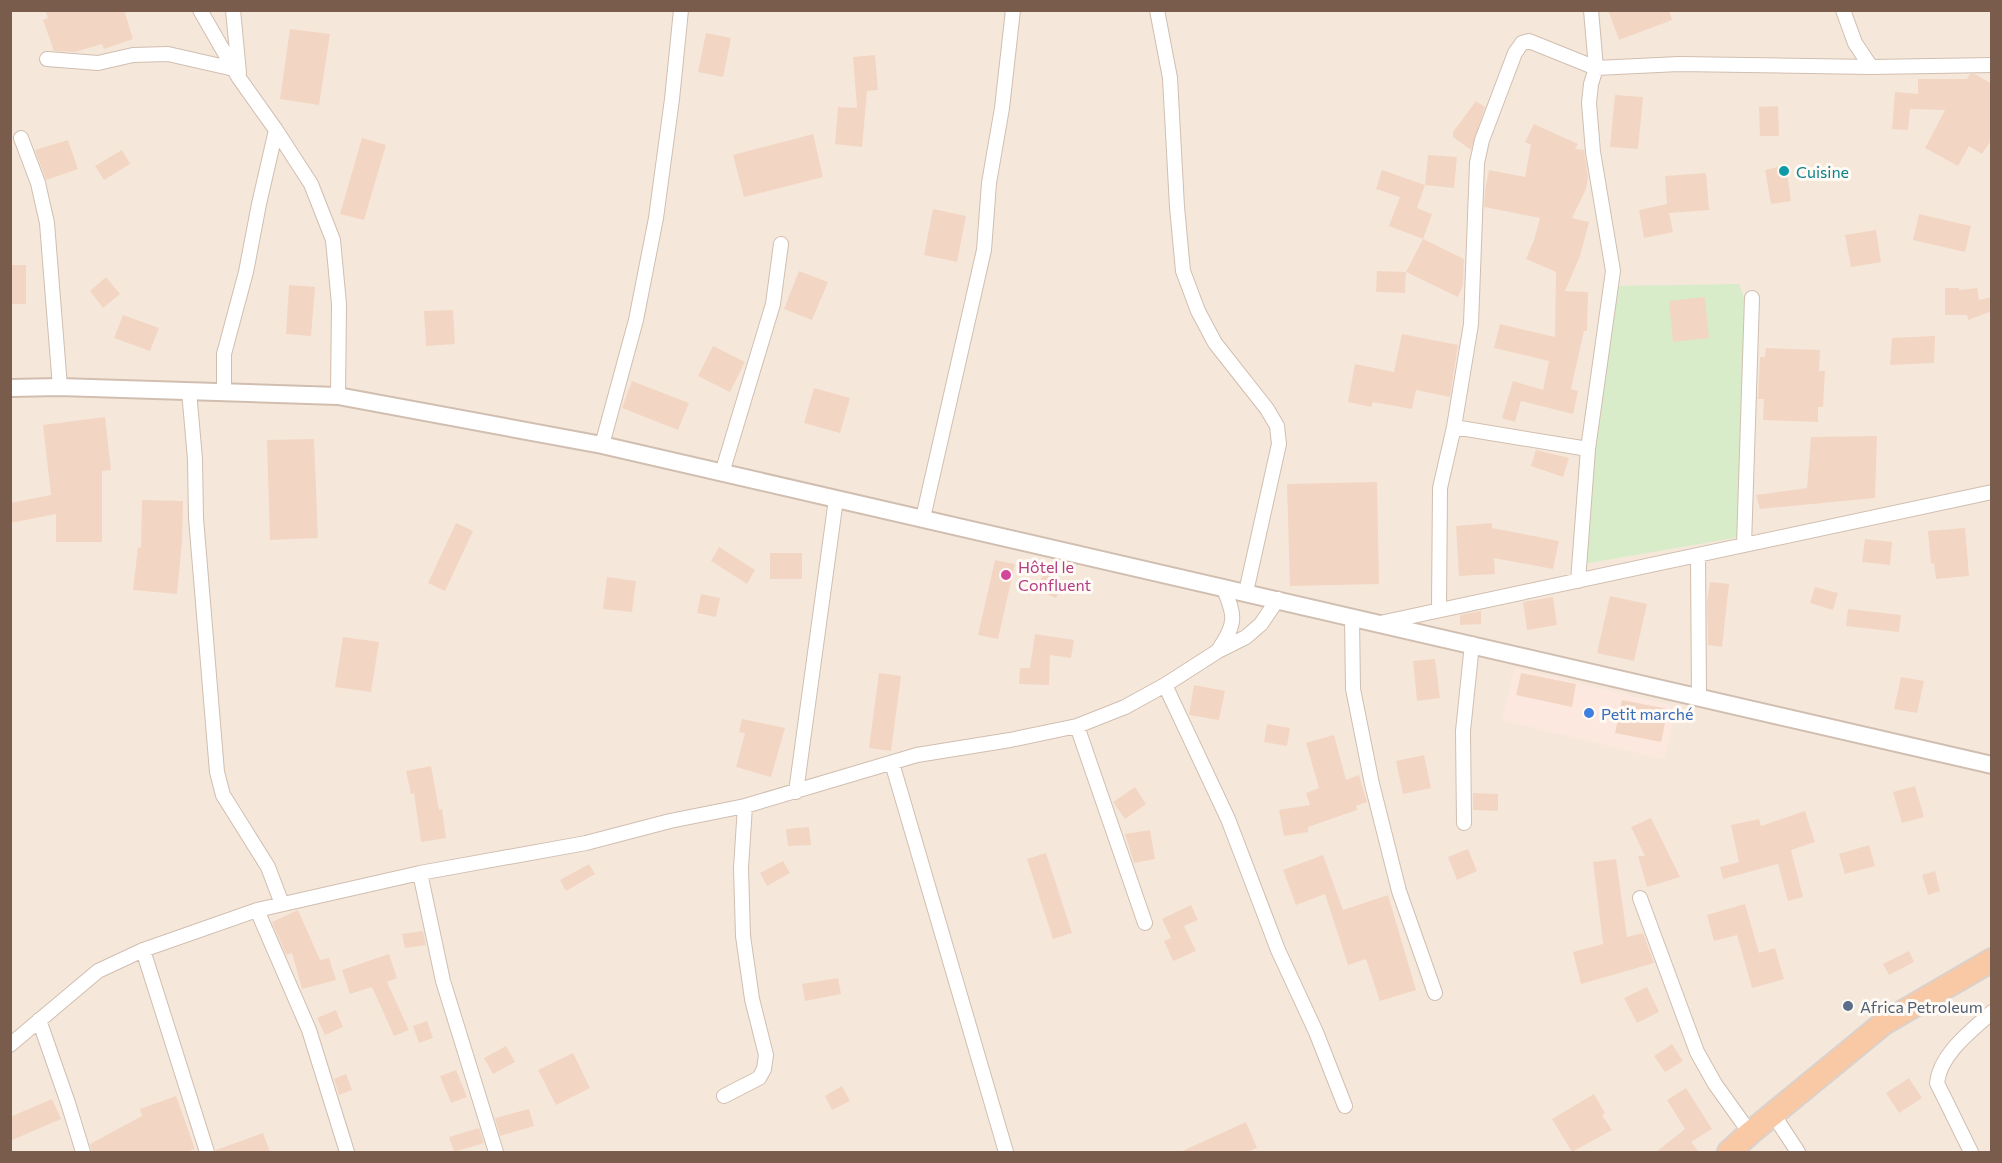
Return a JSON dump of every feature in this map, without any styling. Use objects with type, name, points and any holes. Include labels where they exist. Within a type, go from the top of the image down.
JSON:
[{"type":"highway","points":[[1729,1152],[1749,1133],[1884,1023],[1992,960]]},
{"type":"street","points":[[200,10],[236,74],[311,184],[333,240],[339,304],[338,396]]},
{"type":"street","points":[[233,10],[236,74]]},
{"type":"street","points":[[602,445],[636,320],[656,218],[681,10]]},
{"type":"street","points":[[923,519],[984,250],[989,183],[1002,108],[1013,10]]},
{"type":"street","points":[[1157,10],[1170,78],[1183,272],[1198,311],[1215,343],[1277,426],[1278,444],[1246,592]]},
{"type":"street","points":[[1578,580],[1588,449],[1613,271],[1593,152],[1589,103],[1596,68],[1591,10]]},
{"type":"street","points":[[1843,10],[1855,43],[1871,68]]},
{"type":"street","points":[[1438,610],[1440,488],[1454,427],[1471,324],[1477,163],[1482,140],[1515,52],[1522,43],[1529,40],[1596,68],[1679,64],[1871,68],[1992,65]]},
{"type":"street","points":[[47,59],[98,63],[133,55],[168,54],[236,74]]},
{"type":"street","points":[[224,392],[224,354],[246,272],[276,130]]},
{"type":"street","points":[[21,138],[38,183],[47,223],[60,387]]},
{"type":"street","points":[[722,473],[773,304],[781,244]]},
{"type":"street","points":[[1744,545],[1752,298]]},
{"type":"street","points":[[10,388],[60,387],[338,396],[602,445],[1992,765]]},
{"type":"street","points":[[189,391],[195,459],[196,518],[217,772],[224,795],[268,867],[282,904]]},
{"type":"street","points":[[1454,427],[1588,449]]},
{"type":"street","points":[[1380,623],[1992,492]]},
{"type":"street","points":[[796,792],[836,499]]},
{"type":"street","points":[[1698,555],[1699,697]]},
{"type":"street","points":[[1218,651],[1231,632],[1233,620],[1223,587]]},
{"type":"street","points":[[10,1045],[98,971],[143,950],[257,910],[420,873],[586,843],[670,821],[745,806],[944,750],[1010,740],[1077,726],[1125,707],[1218,651],[1246,638],[1261,624],[1278,599]]},
{"type":"street","points":[[1352,616],[1353,689],[1371,784],[1399,891],[1435,993]]},
{"type":"street","points":[[1464,823],[1463,731],[1472,644]]},
{"type":"street","points":[[1164,685],[1228,819],[1278,950],[1316,1032],[1345,1106]]},
{"type":"street","points":[[1077,726],[1145,923]]},
{"type":"street","points":[[892,763],[1006,1152]]},
{"type":"street","points":[[724,1096],[759,1078],[765,1069],[766,1055],[752,999],[743,936],[741,868],[745,806]]},
{"type":"street","points":[[420,873],[443,981],[496,1152]]},
{"type":"street","points":[[1640,898],[1697,1052],[1715,1084],[1749,1133]]},
{"type":"street","points":[[257,910],[309,1030],[347,1152]]},
{"type":"street","points":[[143,950],[207,1152]]},
{"type":"street","points":[[1971,1152],[1937,1083],[1938,1071],[1950,1053],[1992,1012]]},
{"type":"street","points":[[39,1020],[83,1152]]},
{"type":"street","points":[[1773,1114],[1798,1152]]},
{"type":"shaded area","points":[[11,11],[1991,11],[1991,1152],[11,1152]]},
{"type":"shaded area","name":"Petit marché","points":[[1515,668],[1677,707],[1664,759],[1502,720]]},
{"type":"green space","points":[[1739,284],[1754,325],[1746,536],[1583,564],[1611,286]]},
{"type":"building","points":[[45,10],[124,10],[133,39],[104,49],[102,44],[75,52],[54,51],[43,20],[48,18]]},
{"type":"building","points":[[1608,10],[1669,10],[1672,20],[1619,40]]},
{"type":"building","points":[[290,29],[330,34],[319,105],[280,99]]},
{"type":"building","points":[[706,33],[731,38],[723,77],[698,72]]},
{"type":"building","points":[[875,55],[878,90],[867,91],[862,147],[835,144],[838,107],[857,108],[853,57]]},
{"type":"building","points":[[1970,74],[1975,74],[1992,84],[1992,139],[1982,154],[1969,146],[1958,166],[1925,148],[1945,110],[1910,109],[1908,130],[1892,129],[1895,92],[1918,94],[1918,79],[1967,79]]},
{"type":"building","points":[[1615,95],[1643,97],[1638,149],[1610,147]]},
{"type":"building","points":[[1476,101],[1485,107],[1471,150],[1453,137],[1453,132]]},
{"type":"building","points":[[1778,106],[1779,136],[1760,136],[1759,107]]},
{"type":"building","points":[[1534,124],[1578,144],[1575,149],[1584,150],[1588,177],[1586,189],[1572,218],[1589,222],[1580,256],[1565,291],[1588,292],[1587,331],[1584,331],[1571,389],[1578,391],[1573,414],[1521,401],[1515,422],[1502,418],[1513,381],[1543,390],[1549,361],[1494,348],[1500,324],[1555,337],[1556,272],[1526,259],[1540,218],[1484,207],[1485,190],[1489,170],[1525,177],[1531,145],[1525,142]]},
{"type":"building","points":[[813,134],[823,177],[744,197],[733,155]]},
{"type":"building","points":[[362,138],[386,145],[364,220],[340,214]]},
{"type":"building","points":[[68,140],[78,169],[46,180],[35,150]]},
{"type":"building","points":[[122,150],[130,164],[104,180],[95,166]]},
{"type":"building","points":[[1428,155],[1457,157],[1454,188],[1425,185]]},
{"type":"building","points":[[1786,165],[1791,201],[1771,204],[1765,170]]},
{"type":"building","points":[[1382,170],[1425,185],[1417,208],[1432,214],[1423,239],[1389,226],[1400,197],[1376,189]]},
{"type":"building","points":[[1706,173],[1709,210],[1669,213],[1673,232],[1644,238],[1639,210],[1667,204],[1665,176]]},
{"type":"building","points":[[933,209],[966,216],[957,262],[924,255]]},
{"type":"building","points":[[1919,214],[1971,226],[1965,252],[1913,240]]},
{"type":"building","points":[[1876,230],[1881,262],[1851,267],[1845,235]]},
{"type":"building","points":[[1423,239],[1464,259],[1463,285],[1458,297],[1406,272]]},
{"type":"building","points":[[10,265],[26,265],[26,304],[10,304]]},
{"type":"building","points":[[799,271],[828,282],[812,320],[784,309]]},
{"type":"building","points":[[1377,271],[1406,272],[1405,293],[1376,292]]},
{"type":"building","points":[[106,277],[120,294],[103,308],[90,291]]},
{"type":"building","points":[[289,285],[315,287],[311,336],[286,334]]},
{"type":"building","points":[[1945,288],[1959,288],[1959,290],[1977,288],[1979,300],[1992,297],[1992,311],[1968,320],[1967,315],[1945,315]]},
{"type":"building","points":[[1705,297],[1709,338],[1673,342],[1669,301]]},
{"type":"building","points":[[453,310],[455,344],[426,346],[424,311]]},
{"type":"building","points":[[123,315],[159,328],[150,351],[114,338]]},
{"type":"building","points":[[1402,334],[1458,345],[1450,397],[1416,390],[1412,409],[1373,402],[1371,407],[1348,402],[1355,364],[1394,372]]},
{"type":"building","points":[[1935,336],[1934,363],[1890,365],[1892,338]]},
{"type":"building","points":[[713,346],[745,362],[730,392],[698,376]]},
{"type":"building","points":[[1766,348],[1820,350],[1819,371],[1825,371],[1823,407],[1818,407],[1818,422],[1763,420],[1764,399],[1758,399],[1760,357],[1765,357]]},
{"type":"building","points":[[632,381],[689,403],[678,430],[622,408]]},
{"type":"building","points":[[814,388],[850,398],[840,433],[804,423]]},
{"type":"building","points":[[105,417],[111,470],[102,471],[102,542],[56,542],[56,514],[10,523],[10,503],[51,495],[43,425]]},
{"type":"building","points":[[1877,436],[1875,498],[1760,509],[1756,495],[1807,488],[1811,437]]},
{"type":"building","points":[[314,439],[318,538],[270,540],[267,440]]},
{"type":"building","points":[[1536,450],[1569,458],[1563,477],[1531,466]]},
{"type":"building","points":[[1377,482],[1379,584],[1290,586],[1287,484]]},
{"type":"building","points":[[142,500],[183,501],[177,594],[133,590],[138,547],[141,548]]},
{"type":"building","points":[[456,523],[473,531],[445,591],[428,583]]},
{"type":"building","points":[[1492,523],[1492,528],[1559,541],[1553,569],[1494,558],[1495,574],[1459,576],[1456,526]]},
{"type":"building","points":[[1965,528],[1969,576],[1936,579],[1934,563],[1931,564],[1928,531]]},
{"type":"building","points":[[1865,539],[1892,542],[1890,565],[1862,562]]},
{"type":"building","points":[[719,547],[755,570],[747,584],[711,561]]},
{"type":"building","points":[[770,553],[802,553],[802,579],[770,579]]},
{"type":"building","points":[[995,560],[1015,564],[998,639],[978,635]]},
{"type":"building","points":[[1044,573],[1064,581],[1056,598],[1037,590]]},
{"type":"building","points":[[607,577],[636,581],[632,612],[603,609]]},
{"type":"building","points":[[1710,582],[1729,584],[1722,647],[1708,645],[1707,602]]},
{"type":"building","points":[[1815,587],[1838,593],[1833,610],[1810,603]]},
{"type":"building","points":[[701,594],[720,598],[716,617],[697,613]]},
{"type":"building","points":[[1610,596],[1647,604],[1634,661],[1597,653]]},
{"type":"building","points":[[1553,597],[1557,625],[1527,630],[1523,602]]},
{"type":"building","points":[[1848,609],[1901,615],[1899,632],[1846,626]]},
{"type":"building","points":[[1481,611],[1481,624],[1460,625],[1460,615]]},
{"type":"building","points":[[1035,634],[1074,640],[1071,658],[1050,655],[1049,685],[1019,684],[1020,668],[1030,668]]},
{"type":"building","points":[[343,637],[379,642],[371,692],[335,687]]},
{"type":"building","points":[[1435,659],[1440,698],[1417,701],[1413,661]]},
{"type":"building","points":[[879,673],[901,676],[891,751],[869,748]]},
{"type":"building","points":[[1521,673],[1576,684],[1572,707],[1516,695]]},
{"type":"building","points":[[1901,677],[1924,681],[1917,713],[1894,709]]},
{"type":"building","points":[[1194,685],[1225,691],[1219,720],[1189,715]]},
{"type":"building","points":[[1622,700],[1668,709],[1661,742],[1615,733]]},
{"type":"building","points":[[742,719],[785,728],[771,777],[736,767],[745,733],[739,732]]},
{"type":"building","points":[[1267,724],[1290,728],[1287,746],[1264,742]]},
{"type":"building","points":[[1334,735],[1346,780],[1359,775],[1367,802],[1356,806],[1357,810],[1308,827],[1308,832],[1284,836],[1279,810],[1310,805],[1306,793],[1319,788],[1306,743]]},
{"type":"building","points":[[1424,755],[1431,788],[1403,794],[1396,761]]},
{"type":"building","points":[[431,766],[439,810],[442,809],[446,838],[421,842],[414,793],[411,794],[406,771]]},
{"type":"building","points":[[1915,786],[1924,817],[1902,823],[1893,792]]},
{"type":"building","points":[[1135,787],[1146,804],[1125,819],[1113,802]]},
{"type":"building","points":[[1473,793],[1498,794],[1498,811],[1473,810]]},
{"type":"building","points":[[1805,811],[1815,842],[1791,850],[1803,897],[1788,901],[1778,864],[1723,879],[1720,867],[1739,862],[1731,825],[1759,819],[1761,826]]},
{"type":"building","points":[[1651,818],[1680,877],[1647,887],[1638,856],[1645,856],[1631,827]]},
{"type":"building","points":[[809,827],[811,845],[788,846],[786,829]]},
{"type":"building","points":[[1150,830],[1155,859],[1134,863],[1125,834]]},
{"type":"building","points":[[1869,845],[1875,866],[1845,874],[1839,854]]},
{"type":"building","points":[[1468,849],[1477,871],[1457,880],[1448,857]]},
{"type":"building","points":[[1046,853],[1072,933],[1053,939],[1027,859]]},
{"type":"building","points":[[1323,855],[1343,910],[1388,895],[1416,990],[1380,1001],[1366,959],[1348,965],[1325,894],[1296,905],[1283,870]]},
{"type":"building","points":[[1616,859],[1627,937],[1643,933],[1654,963],[1581,984],[1573,952],[1603,944],[1593,862]]},
{"type":"building","points":[[783,861],[790,873],[767,886],[760,873]]},
{"type":"building","points":[[589,864],[595,874],[566,891],[560,880]]},
{"type":"building","points":[[1935,871],[1940,891],[1928,895],[1922,875]]},
{"type":"building","points":[[1745,904],[1759,953],[1775,948],[1784,979],[1752,988],[1737,935],[1714,941],[1707,915]]},
{"type":"building","points":[[1191,905],[1198,920],[1184,926],[1196,951],[1173,961],[1164,941],[1171,938],[1162,919]]},
{"type":"building","points":[[298,910],[320,960],[329,958],[336,980],[302,989],[292,953],[286,955],[272,922]]},
{"type":"building","points":[[423,931],[426,945],[405,948],[402,934]]},
{"type":"building","points":[[1909,951],[1914,962],[1889,975],[1883,964]]},
{"type":"building","points":[[389,954],[397,978],[387,982],[409,1030],[394,1036],[372,987],[350,994],[342,970]]},
{"type":"building","points":[[838,978],[841,994],[805,1001],[802,984]]},
{"type":"building","points":[[1647,987],[1659,1012],[1637,1023],[1624,998]]},
{"type":"building","points":[[336,1010],[343,1027],[325,1035],[317,1018]]},
{"type":"building","points":[[427,1021],[433,1038],[419,1043],[413,1026]]},
{"type":"building","points":[[1672,1044],[1683,1061],[1665,1072],[1654,1056]]},
{"type":"building","points":[[506,1046],[515,1062],[493,1074],[484,1058]]},
{"type":"building","points":[[573,1053],[590,1088],[556,1105],[538,1070]]},
{"type":"building","points":[[456,1070],[467,1097],[451,1103],[440,1076]]},
{"type":"building","points":[[346,1074],[352,1090],[339,1095],[334,1079]]},
{"type":"building","points":[[1909,1078],[1922,1098],[1899,1113],[1886,1093]]},
{"type":"building","points":[[842,1086],[850,1101],[832,1110],[825,1096]]},
{"type":"building","points":[[1686,1088],[1712,1129],[1691,1142],[1699,1152],[1656,1152],[1685,1129],[1667,1100]]},
{"type":"building","points":[[1594,1094],[1605,1113],[1602,1115],[1612,1130],[1572,1152],[1552,1119]]},
{"type":"building","points":[[176,1096],[195,1149],[185,1152],[92,1152],[90,1144],[142,1116],[140,1109]]},
{"type":"building","points":[[52,1099],[61,1119],[10,1141],[10,1117]]},
{"type":"building","points":[[529,1109],[534,1126],[500,1136],[495,1118]]},
{"type":"building","points":[[1246,1122],[1257,1148],[1247,1152],[1180,1152]]},
{"type":"building","points":[[479,1128],[484,1143],[454,1152],[449,1137]]},
{"type":"building","points":[[263,1133],[270,1152],[216,1152],[216,1150]]},
{"type":"place","name":"Cuisine","points":[[1784,171]]},
{"type":"place","name":"Hôtel le Confluent","points":[[1006,575]]},
{"type":"place","name":"Petit marché","points":[[1589,713]]},
{"type":"place","name":"Africa Petroleum","points":[[1848,1006]]}]
